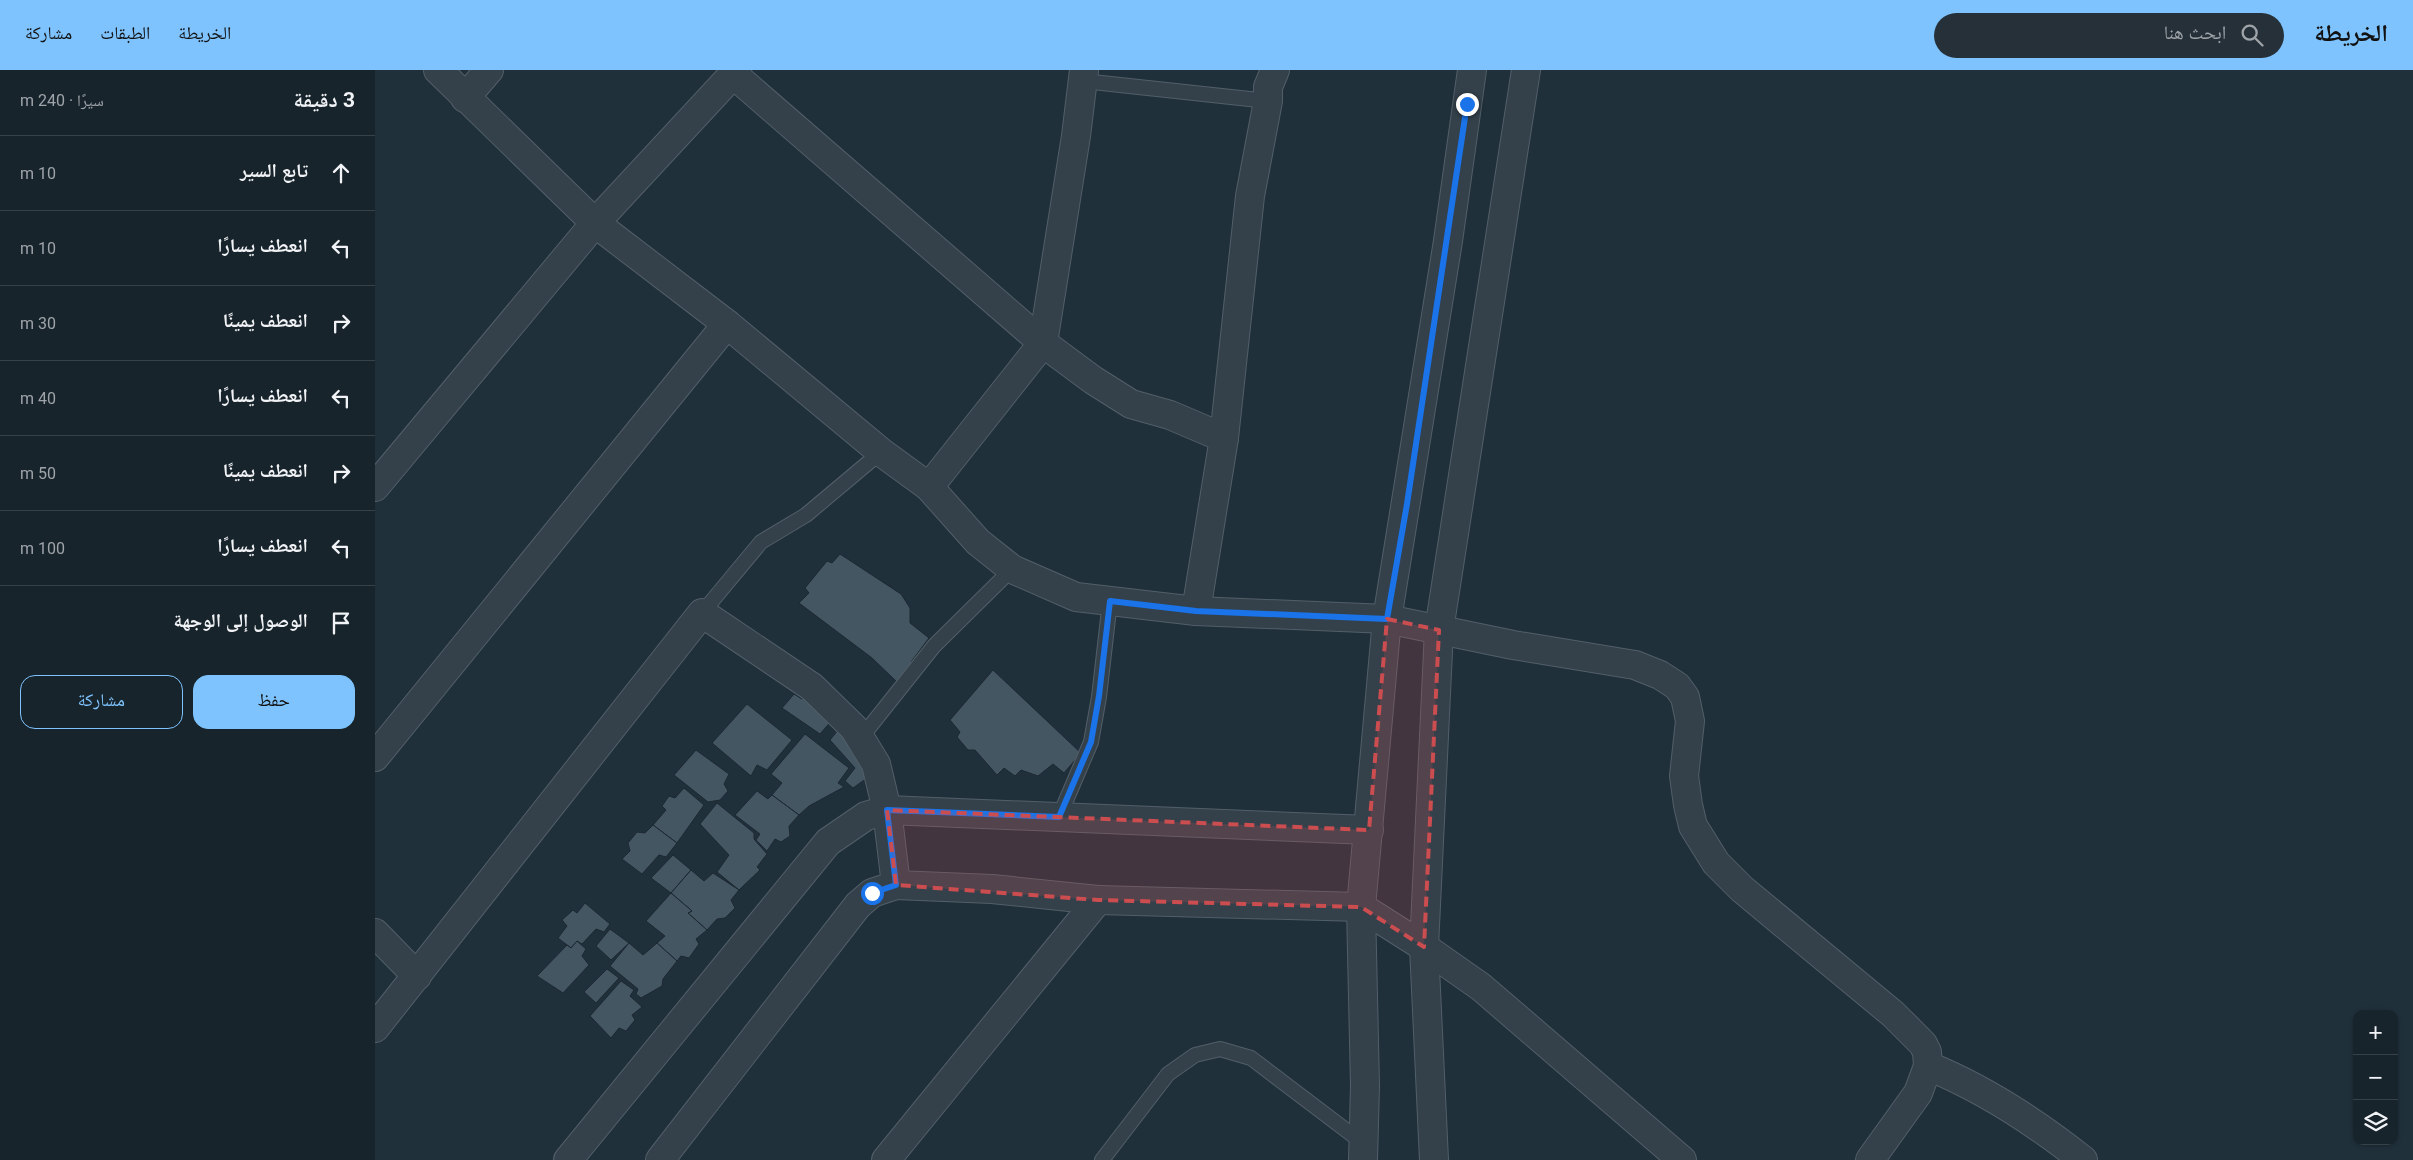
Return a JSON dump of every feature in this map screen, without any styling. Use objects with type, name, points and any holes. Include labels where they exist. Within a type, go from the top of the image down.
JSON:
[{"type":"street","points":[[438,70],[595,223],[727,324],[881,452],[929,488],[978,542],[1011,570],[1076,597],[1196,611],[1387,619],[1513,645],[1635,665],[1660,675],[1677,686],[1685,696],[1690,721],[1684,776],[1688,804],[1693,826],[1716,863],[1742,889],[1893,1014],[1915,1034],[1927,1052],[1927,1066],[1918,1093],[1870,1160]]},
{"type":"street","points":[[465,98],[489,70]]},
{"type":"street","points":[[1196,611],[1224,438],[1250,196],[1268,101],[1268,87],[1275,70]]},
{"type":"street","points":[[1363,1152],[1365,1086],[1361,907],[1387,619],[1448,241],[1472,70]]},
{"type":"street","points":[[1433,1160],[1424,947],[1439,630],[1527,70]]},
{"type":"street","points":[[375,487],[595,223],[735,72],[1043,343],[1131,404],[1170,415],[1224,438]]},
{"type":"street","points":[[929,488],[1043,343],[1083,76]]},
{"type":"street","points":[[375,757],[727,324]]},
{"type":"street","points":[[375,1028],[702,613],[812,687],[854,728],[876,764],[887,810],[896,885]]},
{"type":"street","points":[[568,1160],[827,842],[866,816],[887,810],[1369,830]]},
{"type":"street","points":[[660,1160],[858,905],[872,893],[896,885],[992,889],[1098,900],[1361,907],[1424,947],[1481,987],[1682,1160]]},
{"type":"street","points":[[897,1156],[1098,900]]},
{"type":"street","points":[[375,933],[417,976]]},
{"type":"street","points":[[1927,1066],[1986,1093],[2050,1134],[2083,1160]]},
{"type":"lane","points":[[1083,76],[1268,101]]},
{"type":"lane","points":[[702,613],[761,542],[806,515],[881,452]]},
{"type":"lane","points":[[860,739],[934,646],[1011,570]]},
{"type":"lane","points":[[1059,817],[1091,742],[1099,696],[1110,601]]},
{"type":"lane","points":[[1102,1160],[1168,1074],[1195,1055],[1220,1049],[1251,1058],[1363,1152]]},
{"type":"highlighted area","points":[[1387,619],[1439,630],[1424,947],[1361,907],[1098,900],[896,885],[887,810],[1369,830]]},
{"type":"building","points":[[840,554],[901,594],[910,608],[910,623],[929,638],[911,662],[916,665],[898,683],[872,658],[799,603],[809,593],[805,588],[827,561],[832,563]]},
{"type":"building","points":[[993,670],[1081,753],[1064,773],[1053,764],[1038,776],[1021,770],[1015,776],[1004,768],[997,775],[975,750],[968,750],[957,737],[960,732],[950,720]]},
{"type":"building","points":[[794,694],[802,699],[808,694],[834,718],[820,734],[782,708]]},
{"type":"building","points":[[747,704],[792,740],[767,770],[757,765],[751,776],[712,743]]},
{"type":"building","points":[[846,720],[874,773],[853,788],[845,781],[855,768],[830,740]]},
{"type":"building","points":[[805,734],[849,768],[838,783],[844,787],[809,806],[799,815],[772,795],[782,783],[771,774]]},
{"type":"building","points":[[696,750],[729,774],[724,784],[728,791],[720,800],[708,802],[674,775]]},
{"type":"building","points":[[684,788],[704,805],[677,843],[653,825],[666,810],[662,806],[669,796],[675,798]]},
{"type":"building","points":[[757,791],[768,799],[772,795],[799,815],[789,826],[790,836],[781,842],[775,839],[767,851],[756,840],[760,834],[735,815]]},
{"type":"building","points":[[717,803],[754,833],[754,839],[767,854],[757,867],[760,870],[739,890],[717,872],[729,855],[700,824]]},
{"type":"building","points":[[653,825],[677,843],[666,857],[659,855],[642,874],[622,859],[630,851],[628,843],[637,832],[645,833]]},
{"type":"building","points":[[673,855],[691,870],[671,893],[651,878]]},
{"type":"building","points":[[691,870],[704,881],[713,873],[739,890],[731,900],[735,908],[725,918],[717,919],[707,930],[688,913],[692,911],[671,893]]},
{"type":"building","points":[[671,893],[692,911],[688,913],[707,930],[696,939],[699,944],[689,958],[681,956],[677,961],[657,943],[665,936],[646,921]]},
{"type":"building","points":[[585,903],[610,924],[604,932],[596,929],[582,944],[577,941],[571,948],[558,938],[567,926],[562,920],[573,910],[577,913]]},
{"type":"building","points":[[610,929],[629,943],[611,960],[596,946]]},
{"type":"building","points":[[577,941],[586,949],[582,956],[589,965],[563,993],[537,976],[567,945],[571,948]]},
{"type":"building","points":[[629,943],[643,955],[657,943],[677,961],[663,979],[662,986],[641,998],[636,994],[638,989],[610,966]]},
{"type":"building","points":[[607,969],[619,978],[596,1003],[584,992]]},
{"type":"building","points":[[621,981],[634,990],[630,996],[642,1007],[632,1015],[635,1020],[626,1031],[619,1028],[611,1038],[590,1016]]},
{"type":"route","points":[[872,893],[896,885],[887,810],[1059,817],[1091,742],[1099,696],[1110,601],[1196,611],[1387,619],[1448,241],[1467,104]]}]
